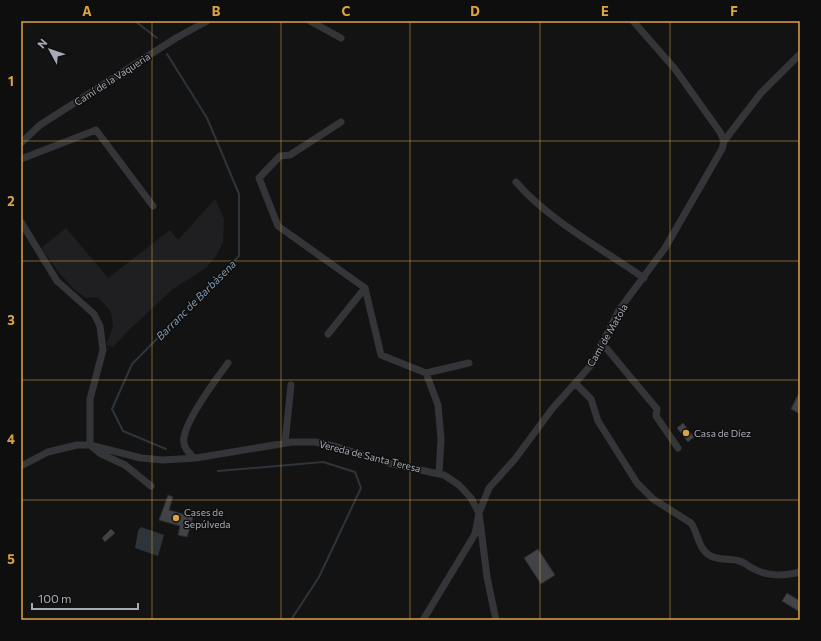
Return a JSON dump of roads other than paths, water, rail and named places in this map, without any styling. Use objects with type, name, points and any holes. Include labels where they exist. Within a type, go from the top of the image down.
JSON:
[{"type":"street","name":"Camí de la Vaqueria","points":[[21,143],[40,125],[176,38],[207,21]]},
{"type":"street","points":[[310,21],[340,38]]},
{"type":"street","points":[[633,21],[676,69],[720,132],[724,141]]},
{"type":"street","name":"Camí de Matola","points":[[423,620],[475,534],[479,513],[489,488],[515,459],[552,409],[576,384],[592,364],[620,310],[665,248],[722,149],[724,141],[761,93],[800,54]]},
{"type":"street","points":[[341,122],[290,155],[280,156],[259,178],[278,226],[365,288],[381,355],[426,373],[469,363]]},
{"type":"street","points":[[21,159],[96,130],[153,206]]},
{"type":"street","points":[[516,182],[523,190],[558,220],[644,278]]},
{"type":"street","points":[[21,222],[57,281],[94,314],[100,326],[103,350],[90,399],[90,445],[100,454],[125,465],[150,486]]},
{"type":"street","points":[[328,334],[365,288]]},
{"type":"street","points":[[602,343],[658,409],[656,416],[678,448]]},
{"type":"street","points":[[194,458],[184,447],[184,437],[210,388],[228,363]]},
{"type":"street","points":[[426,373],[438,405],[442,439],[439,474]]},
{"type":"street","points":[[576,384],[591,399],[598,421],[637,483],[654,499],[691,523],[695,528],[700,545],[708,555],[726,560],[738,560],[753,569],[771,575],[787,575],[800,572]]},
{"type":"street","points":[[285,443],[291,385]]},
{"type":"street","name":"Vereda de Santa Teresa","points":[[21,466],[48,452],[77,445],[90,445],[141,458],[163,460],[194,458],[285,443],[315,442],[388,463],[439,474],[459,485],[471,498],[479,513],[491,605],[496,620]]},
{"type":"waterway","name":"Barranc de Barbàsena","points":[[135,21],[157,38]]},
{"type":"waterway","name":"Barranc de Barbàsena","points":[[166,449],[123,431],[112,409],[132,364],[239,256],[239,194],[207,118],[167,54]]},
{"type":"waterway","name":"Barranc de Barbàsena","points":[[218,471],[323,462],[355,472],[361,488],[319,577],[291,620]]},
{"type":"place","name":"Casa de Díez","points":[[686,433]]},
{"type":"place","name":"Cases de Sepúlveda","points":[[176,518]]}]
